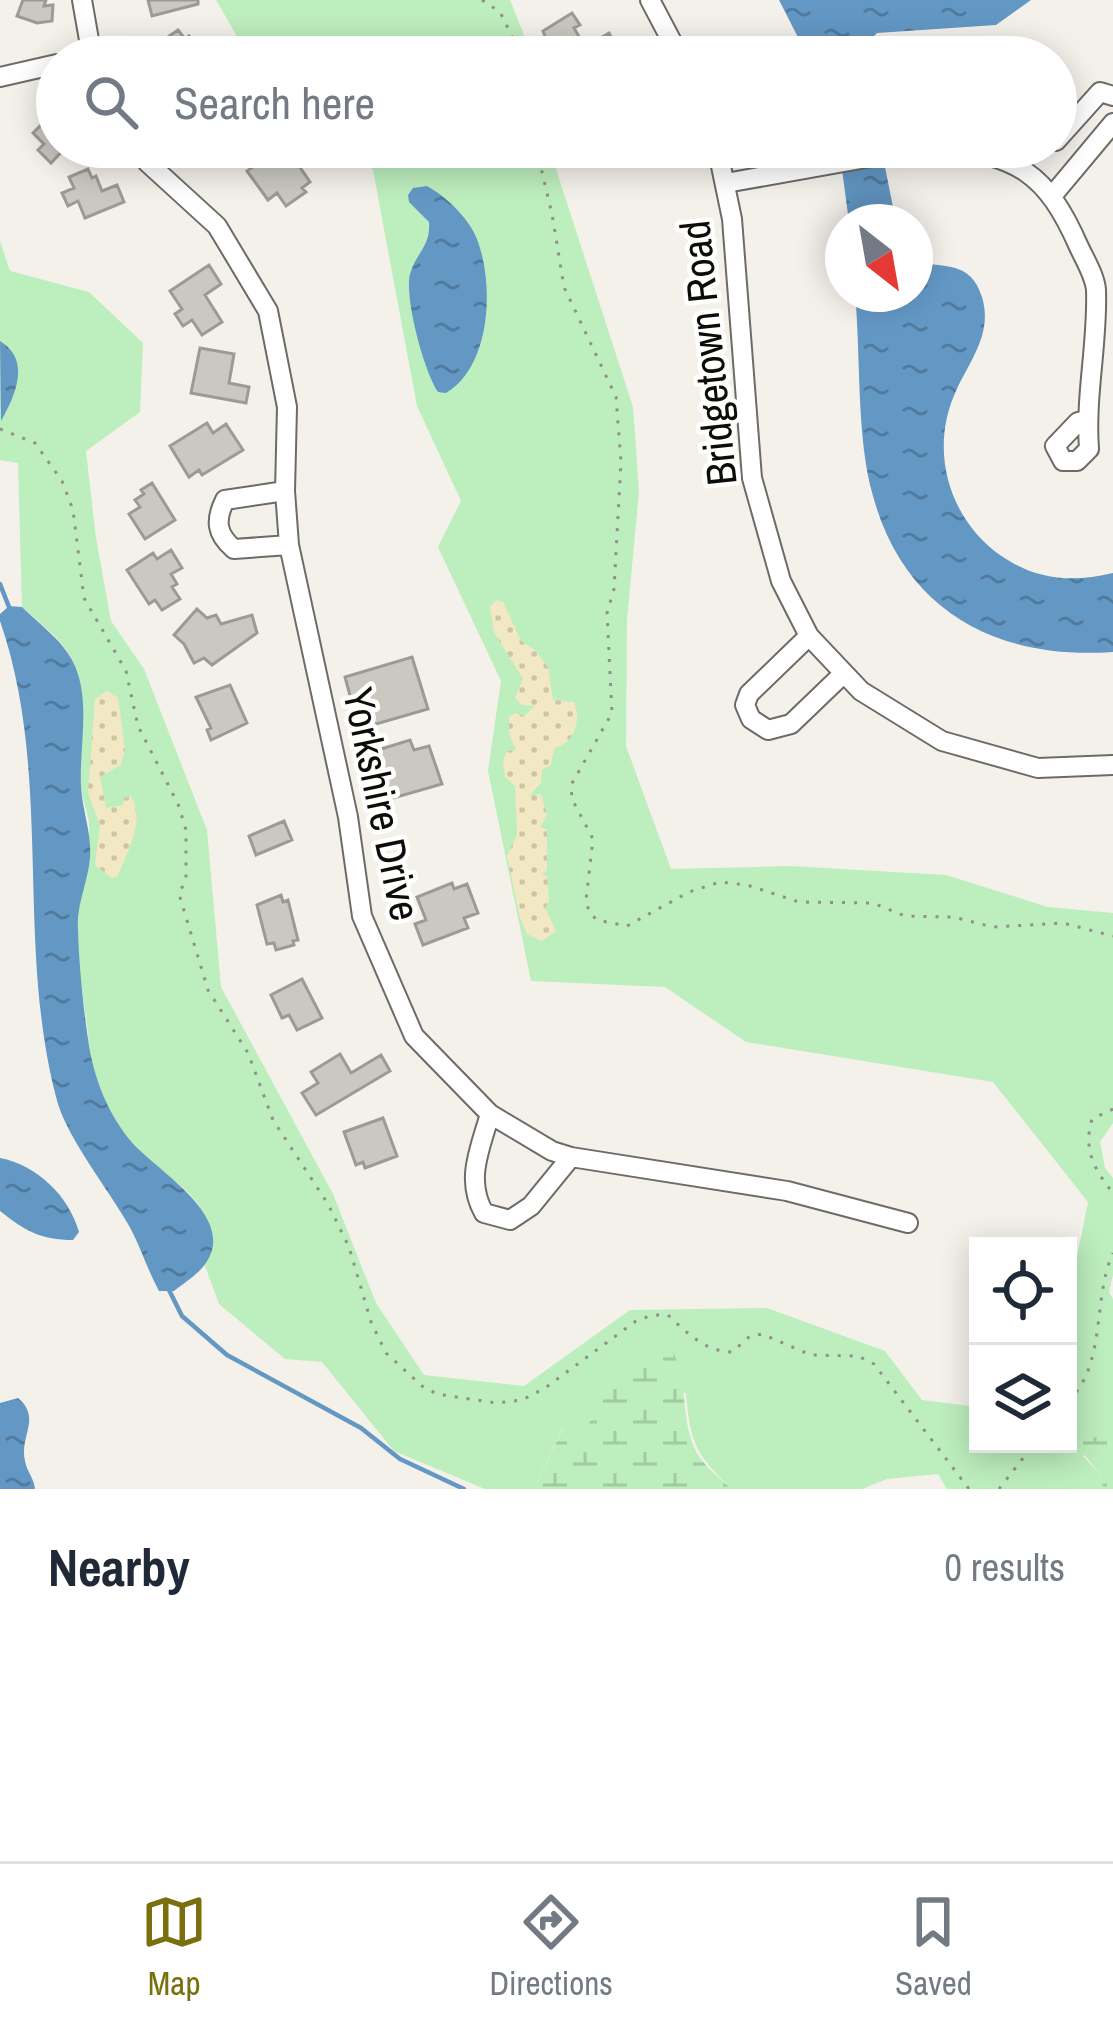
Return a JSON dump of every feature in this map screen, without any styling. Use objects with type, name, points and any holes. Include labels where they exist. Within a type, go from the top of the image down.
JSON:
[{"type":"street","points":[[82,0],[87,36]]},
{"type":"street","points":[[650,0],[669,36]]},
{"type":"street","points":[[0,77],[36,69]]},
{"type":"street","points":[[1077,117],[1100,92],[1113,96]]},
{"type":"street","points":[[1077,166],[1113,122]]},
{"type":"street","name":"Yorkshire Drive","points":[[153,168],[217,226],[268,311],[287,407],[289,544],[348,817],[362,916],[415,1036],[490,1114],[552,1150],[571,1157],[787,1191],[908,1223]]},
{"type":"street","name":"Bridgetown Road","points":[[722,168],[739,295],[752,478],[781,581],[809,636],[842,675],[898,717],[942,741],[1038,768],[1113,765]]},
{"type":"street","points":[[726,183],[807,168]]},
{"type":"street","points":[[1019,168],[1029,172],[1061,205],[1096,285],[1087,420]]},
{"type":"street","points":[[1029,172],[1032,168]]},
{"type":"street","points":[[1052,196],[1075,168]]},
{"type":"street","points":[[285,491],[225,500],[218,514],[219,532],[234,549],[289,544]]},
{"type":"street","points":[[809,636],[758,681],[745,705],[759,726],[779,729],[813,705],[842,675]]},
{"type":"street","points":[[490,1114],[472,1178],[484,1213],[511,1220],[531,1206],[571,1157]]},
{"type":"path","points":[[482,0],[500,12],[512,36]]},
{"type":"path","points":[[541,168],[564,287],[616,397],[621,462],[614,589],[607,614],[612,713],[571,784],[572,799],[592,839],[589,911],[597,920],[627,926],[689,892],[720,882],[747,885],[799,902],[854,900],[905,916],[953,917],[993,928],[1064,923],[1113,936]]},
{"type":"path","points":[[0,429],[35,443],[62,481],[73,510],[84,598],[126,670],[138,726],[187,830],[186,879],[179,894],[208,990],[248,1053],[273,1120],[342,1233],[386,1353],[422,1387],[437,1394],[496,1403],[522,1400],[637,1321],[668,1315],[694,1340],[719,1352],[732,1352],[750,1336],[762,1334],[812,1355],[858,1356],[874,1364],[892,1384],[969,1489]]},
{"type":"path","points":[[1113,1108],[1092,1120],[1087,1135],[1096,1172],[1113,1193]]},
{"type":"path","points":[[1077,1391],[1087,1378],[1103,1275],[1113,1253]]},
{"type":"path","points":[[999,1489],[1027,1453]]},
{"type":"green space","points":[[216,0],[510,0],[525,36],[237,36]]},
{"type":"green space","points":[[371,168],[556,168],[633,407],[639,492],[627,619],[626,746],[671,869],[790,866],[946,875],[1048,907],[1113,913],[1113,1123],[1100,1142],[1105,1168],[1113,1178],[1109,1292],[1113,1299],[1113,1438],[1083,1456],[1101,1475],[1103,1489],[947,1489],[938,1474],[887,1479],[862,1489],[731,1489],[697,1447],[686,1394],[634,1349],[588,1425],[563,1427],[534,1489],[485,1489],[394,1451],[322,1362],[285,1359],[219,1304],[205,1266],[210,1243],[201,1208],[132,1143],[101,1092],[92,1063],[78,951],[78,912],[89,836],[81,788],[79,689],[68,652],[22,607],[18,463],[0,460],[0,241],[10,271],[89,292],[143,343],[140,412],[86,451],[111,621],[144,669],[207,830],[221,987],[333,1194],[376,1303],[424,1375],[524,1386],[630,1310],[767,1308],[885,1351],[922,1400],[969,1406],[969,1453],[1077,1453],[1077,1257],[1088,1202],[993,1082],[746,1042],[665,987],[531,981],[488,771],[501,681],[438,547],[461,501],[417,406]]},
{"type":"green space","points":[[652,1340],[667,1341],[674,1354],[697,1453],[731,1489],[534,1489],[564,1426],[588,1425],[634,1348]]},
{"type":"green space","points":[[1087,1437],[1113,1438],[1113,1489],[1103,1489],[1101,1475],[1078,1447]]},
{"type":"sand","points":[[496,600],[503,602],[521,641],[548,667],[553,700],[574,702],[576,709],[571,737],[554,749],[551,765],[542,770],[541,783],[529,796],[541,794],[547,815],[540,827],[547,830],[547,870],[542,874],[547,876],[545,908],[556,931],[542,941],[527,934],[520,918],[507,856],[517,835],[515,786],[505,777],[503,761],[507,751],[516,750],[509,717],[524,716],[535,706],[522,705],[515,698],[523,679],[494,632],[490,607]]},
{"type":"sand","points":[[107,691],[118,698],[125,749],[121,765],[100,777],[106,808],[123,805],[124,798],[131,796],[137,815],[130,846],[118,876],[112,878],[95,865],[100,826],[88,792],[95,699]]},
{"type":"water","points":[[779,0],[1031,0],[996,25],[874,36],[797,36]]},
{"type":"water","points":[[842,168],[885,168],[892,204],[847,204]]},
{"type":"water","points":[[427,186],[470,226],[486,280],[480,345],[461,381],[446,393],[438,392],[427,368],[410,299],[410,274],[428,237],[429,222],[408,195],[413,188]]},
{"type":"water","points":[[933,264],[970,276],[982,297],[985,323],[948,413],[944,459],[948,481],[967,522],[1000,555],[1040,574],[1083,578],[1113,573],[1113,652],[1071,652],[995,637],[962,621],[933,599],[908,571],[888,537],[873,496],[860,397],[856,312],[933,312]]},
{"type":"water","points":[[0,341],[10,349],[18,368],[12,400],[1,421]]},
{"type":"water","points":[[9,606],[22,607],[56,638],[82,690],[81,786],[90,849],[78,930],[88,1039],[107,1104],[121,1128],[190,1196],[212,1231],[212,1249],[202,1268],[174,1291],[159,1291],[128,1224],[58,1104],[38,984],[26,740],[0,621],[0,614]]},
{"type":"water","points":[[0,1158],[27,1167],[50,1184],[74,1219],[79,1232],[73,1240],[34,1233],[0,1211]]},
{"type":"water","points":[[18,1398],[28,1413],[24,1452],[35,1489],[0,1489],[0,1403]]},
{"type":"building","points":[[23,0],[46,0],[44,6],[53,5],[52,21],[37,23],[17,16]]},
{"type":"building","points":[[148,0],[198,0],[198,4],[152,16]]},
{"type":"building","points":[[572,13],[580,25],[574,28],[579,36],[545,36],[543,31]]},
{"type":"building","points":[[300,168],[310,182],[302,188],[306,192],[286,206],[277,193],[268,200],[247,171]]},
{"type":"building","points":[[88,169],[102,191],[117,185],[124,202],[85,218],[78,201],[68,206],[62,193],[74,188],[69,177]]},
{"type":"building","points":[[209,265],[221,284],[205,295],[222,322],[202,335],[192,320],[183,326],[175,314],[182,309],[170,291]]},
{"type":"building","points":[[200,348],[234,354],[229,383],[249,387],[246,403],[191,393]]},
{"type":"building","points":[[207,423],[213,433],[226,424],[243,450],[202,475],[199,470],[189,477],[170,446]]},
{"type":"building","points":[[152,483],[175,520],[145,539],[129,514],[140,507],[135,500],[144,494],[141,490]]},
{"type":"building","points":[[171,550],[182,568],[171,574],[180,599],[162,610],[155,600],[149,604],[127,570],[153,553],[157,559]]},
{"type":"building","points":[[197,609],[207,618],[216,615],[221,624],[252,615],[257,633],[212,665],[204,658],[194,663],[174,635]]},
{"type":"building","points":[[412,657],[428,709],[359,729],[345,677]]},
{"type":"building","points":[[230,685],[247,723],[211,740],[207,730],[211,728],[196,697]]},
{"type":"building","points":[[410,740],[414,750],[429,746],[442,784],[390,799],[380,766],[372,768],[368,753]]},
{"type":"building","points":[[284,821],[292,840],[256,855],[249,836]]},
{"type":"building","points":[[452,883],[454,889],[467,884],[478,913],[464,918],[468,928],[423,945],[415,924],[426,920],[417,897]]},
{"type":"building","points":[[281,895],[283,902],[288,900],[298,940],[276,950],[274,943],[267,944],[257,905]]},
{"type":"building","points":[[302,979],[322,1018],[297,1030],[289,1015],[282,1018],[271,995]]},
{"type":"building","points":[[340,1054],[351,1073],[381,1055],[390,1071],[316,1115],[302,1093],[318,1083],[311,1072]]},
{"type":"building","points":[[383,1118],[397,1156],[365,1168],[363,1162],[356,1165],[344,1132]]},
{"type":"waterway","points":[[0,584],[9,607]]},
{"type":"waterway","points":[[168,1288],[182,1316],[227,1355],[361,1428],[400,1459],[464,1489]]}]
